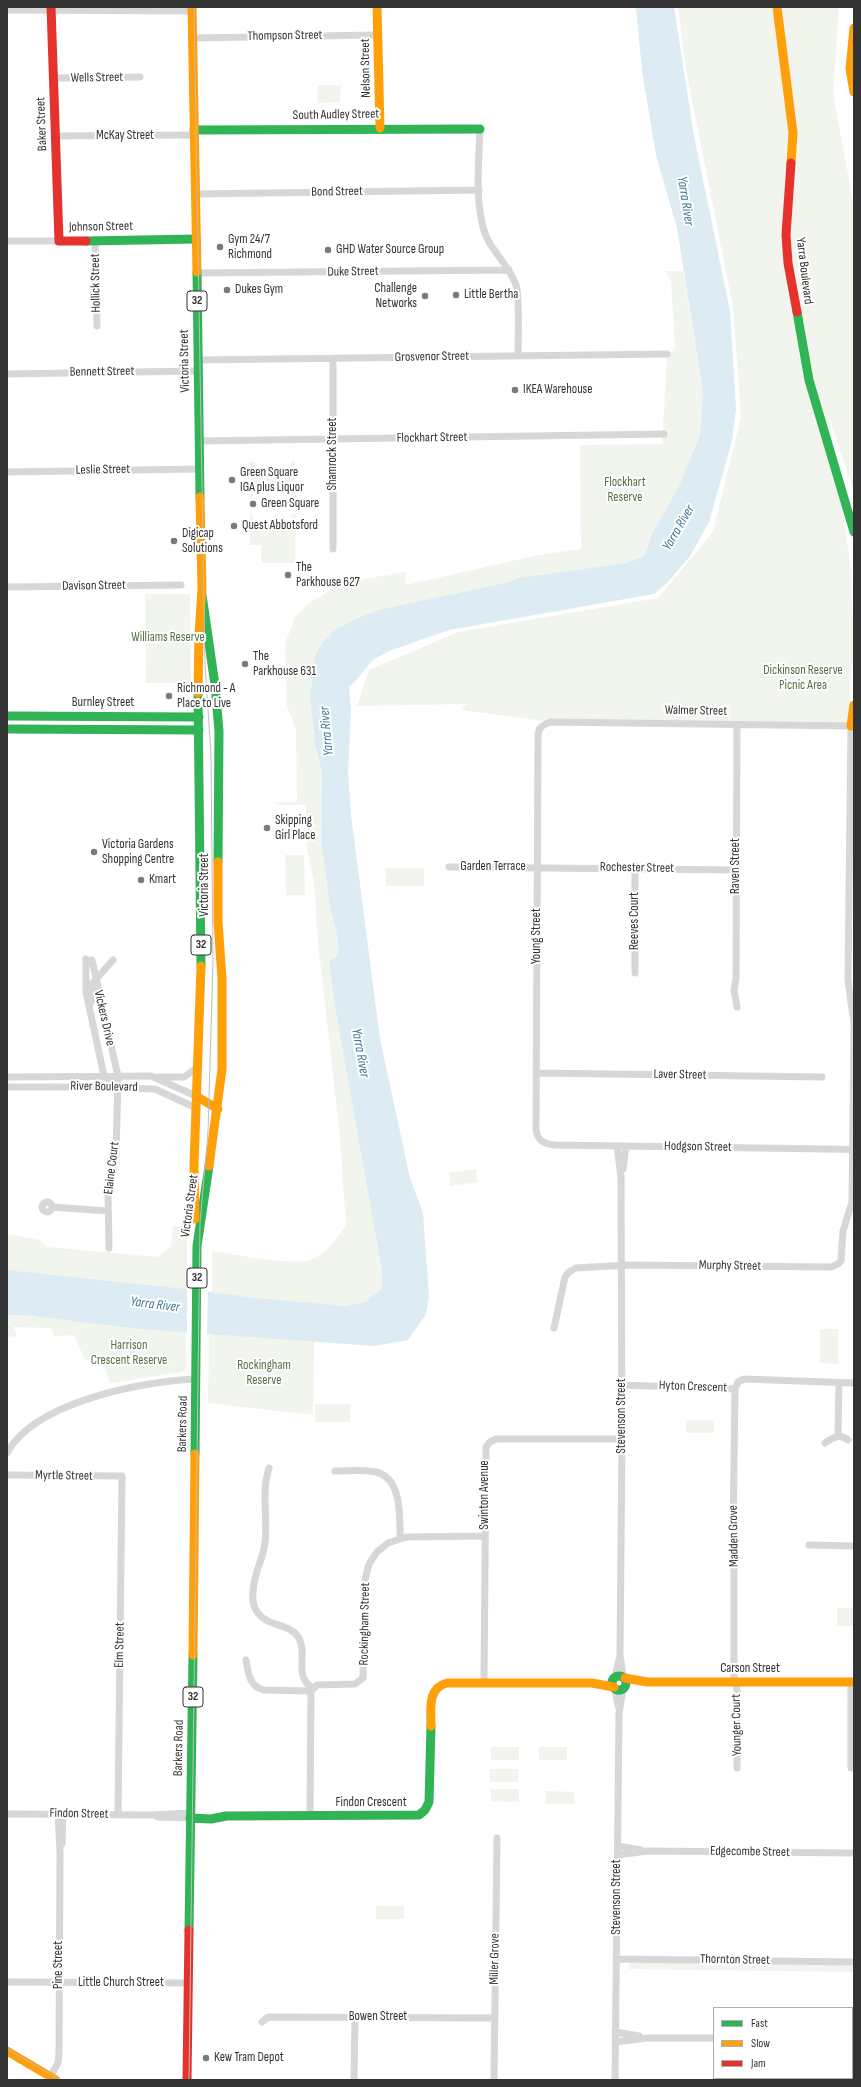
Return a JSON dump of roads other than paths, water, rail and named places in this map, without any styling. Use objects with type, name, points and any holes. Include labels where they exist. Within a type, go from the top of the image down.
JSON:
[{"type":"main road","name":"Nelson Street","points":[[377,7],[380,128]]},
{"type":"main road","name":"Yarra Boulevard","points":[[777,7],[793,133],[786,235],[788,263],[809,380],[854,532]]},
{"type":"main road","name":"Baker Street","points":[[51,9],[59,241]]},
{"type":"main road","name":"Victoria Street","points":[[192,9],[202,595],[211,727],[218,921],[223,985],[222,1069],[198,1246]]},
{"type":"main road","points":[[854,28],[850,69],[854,92]]},
{"type":"main road","name":"South Audley Street","points":[[194,133],[380,128],[480,129]]},
{"type":"main road","name":"Johnson Street","points":[[59,241],[196,239]]},
{"type":"main road","name":"Victoria Street","points":[[202,595],[199,634],[199,717],[211,727]]},
{"type":"main road","points":[[853,726],[854,705]]},
{"type":"main road","name":"Burnley Street","points":[[7,716],[199,717],[211,727]]},
{"type":"main road","points":[[80,730],[82,716]]},
{"type":"main road","name":"Victoria Street","points":[[196,1368],[198,1246],[194,1205],[196,1096],[211,727]]},
{"type":"main road","name":"Burnley Street","points":[[7,729],[80,730],[211,727]]},
{"type":"main road","points":[[196,1096],[217,1114]]},
{"type":"main road","points":[[196,1108],[217,1114]]},
{"type":"main road","name":"Barkers Road","points":[[186,2080],[196,1368]]},
{"type":"main road","points":[[619,1677],[627,1682],[619,1688],[612,1684],[619,1677]]},
{"type":"main road","name":"Carson Street","points":[[592,1683],[619,1677],[646,1682],[853,1682]]},
{"type":"main road","name":"Carson Street","points":[[447,1683],[592,1683],[619,1688],[646,1682]]},
{"type":"main road","name":"Findon Crescent","points":[[190,1816],[410,1816],[419,1814],[425,1810],[429,1797],[431,1701],[435,1689],[438,1686],[447,1683]]},
{"type":"main road","points":[[7,2051],[53,2078]]},
{"type":"street","points":[[7,10],[192,9]]},
{"type":"street","name":"Thompson Street","points":[[192,38],[378,35]]},
{"type":"street","name":"Wells Street","points":[[54,78],[140,77]]},
{"type":"street","points":[[480,129],[479,190],[482,226],[494,251],[509,270],[517,286],[518,356]]},
{"type":"street","name":"McKay Street","points":[[56,136],[194,133]]},
{"type":"street","name":"Bond Street","points":[[195,194],[479,190]]},
{"type":"street","name":"Hollick Street","points":[[95,240],[97,326]]},
{"type":"street","name":"Johnson Street","points":[[7,241],[59,241]]},
{"type":"street","name":"Duke Street","points":[[196,273],[509,270]]},
{"type":"street","name":"Grosvenor Street","points":[[198,360],[667,354]]},
{"type":"street","name":"Shamrock Street","points":[[333,358],[333,549]]},
{"type":"street","name":"Bennett Street","points":[[7,374],[198,371]]},
{"type":"street","name":"Flockhart Street","points":[[199,441],[664,434]]},
{"type":"street","name":"Leslie Street","points":[[7,472],[200,469]]},
{"type":"street","name":"Davison Street","points":[[7,587],[181,585]]},
{"type":"street","name":"Walmer Street","points":[[540,728],[550,722],[853,726]]},
{"type":"street","name":"Raven Street","points":[[737,725],[736,978],[734,990],[737,1007]]},
{"type":"street","points":[[853,726],[848,980],[854,1024],[854,1150]]},
{"type":"street","name":"Young Street","points":[[540,728],[538,736],[537,867],[537,1132],[542,1142]]},
{"type":"street","name":"Garden Terrace","points":[[449,867],[537,867]]},
{"type":"street","name":"Rochester Street","points":[[537,867],[736,870]]},
{"type":"street","name":"Reeves Court","points":[[635,868],[635,973]]},
{"type":"street","name":"Vickers Drive","points":[[104,1076],[86,990],[89,960],[118,1076],[117,1087]]},
{"type":"street","points":[[89,1006],[93,998],[91,986],[112,960]]},
{"type":"street","points":[[93,1021],[104,1018]]},
{"type":"street","name":"River Boulevard","points":[[7,1077],[183,1077],[198,1068]]},
{"type":"street","name":"Laver Street","points":[[537,1073],[822,1076]]},
{"type":"street","points":[[86,1076],[87,1087]]},
{"type":"street","points":[[104,1076],[117,1087]]},
{"type":"street","name":"River Boulevard","points":[[151,1076],[196,1096]]},
{"type":"street","points":[[63,1087],[64,1077]]},
{"type":"street","name":"River Boulevard","points":[[7,1088],[117,1087],[155,1089],[196,1108]]},
{"type":"street","name":"Elaine Court","points":[[109,1248],[109,1186],[116,1156],[117,1087]]},
{"type":"street","name":"Hodgson Street","points":[[542,1142],[554,1145],[854,1150]]},
{"type":"street","name":"Stevenson Street","points":[[617,1146],[621,1177],[622,1385],[619,1677]]},
{"type":"street","name":"Stevenson Street","points":[[621,1177],[626,1146]]},
{"type":"street","name":"Murphy Street","points":[[554,1328],[564,1281],[569,1272],[580,1267],[831,1267],[838,1264],[842,1258],[844,1226],[852,1208],[854,1150]]},
{"type":"street","points":[[52,1207],[108,1211]]},
{"type":"street","points":[[7,1453],[17,1438],[38,1422],[94,1397],[134,1386],[196,1379]]},
{"type":"street","name":"Hyton Crescent","points":[[622,1385],[735,1388],[738,1382],[744,1379],[854,1383]]},
{"type":"street","points":[[838,1436],[839,1383]]},
{"type":"street","name":"Madden Grove","points":[[735,1388],[732,1539],[735,1682]]},
{"type":"street","points":[[824,1443],[838,1436],[842,1436],[848,1440]]},
{"type":"street","name":"Swinton Avenue","points":[[484,1683],[485,1450],[490,1442],[496,1439],[622,1439]]},
{"type":"street","points":[[269,1468],[266,1480],[265,1542],[254,1582],[253,1604],[263,1618],[288,1629],[299,1638],[302,1648],[302,1678],[312,1689]]},
{"type":"street","points":[[335,1471],[372,1471],[381,1474],[386,1478],[394,1489],[398,1502],[400,1538]]},
{"type":"street","name":"Myrtle Street","points":[[7,1475],[122,1476]]},
{"type":"street","name":"Elm Street","points":[[118,1815],[122,1476]]},
{"type":"street","name":"Rockingham Street","points":[[312,1689],[320,1684],[355,1684],[363,1678],[367,1572],[369,1564],[377,1552],[388,1543],[400,1538],[485,1536]]},
{"type":"street","points":[[809,1545],[854,1546]]},
{"type":"street","points":[[246,1660],[250,1679],[256,1687],[268,1690],[312,1689]]},
{"type":"street","name":"Younger Court","points":[[735,1682],[738,1768]]},
{"type":"street","points":[[851,1768],[853,1682]]},
{"type":"street","name":"Stevenson Street","points":[[615,2080],[619,1688]]},
{"type":"street","points":[[310,1816],[312,1689]]},
{"type":"street","name":"Findon Street","points":[[7,1814],[190,1816]]},
{"type":"street","name":"Pine Street","points":[[53,2078],[58,2059],[61,1814]]},
{"type":"street","name":"Miller Grove","points":[[494,2080],[497,1838]]},
{"type":"street","name":"Edgecombe Street","points":[[618,1846],[647,1851]]},
{"type":"street","name":"Edgecombe Street","points":[[618,1855],[647,1851],[854,1853]]},
{"type":"street","name":"Thornton Street","points":[[617,1959],[854,1962]]},
{"type":"street","name":"Little Church Street","points":[[7,1982],[188,1983]]},
{"type":"street","name":"Bowen Street","points":[[262,2022],[268,2017],[495,2018]]},
{"type":"street","points":[[354,2080],[355,2017]]},
{"type":"street","points":[[616,2032],[647,2038]]},
{"type":"street","points":[[615,2042],[647,2038],[713,2038]]},
{"type":"water","name":"Yarra River","points":[[636,7],[674,7],[694,136],[730,311],[736,408],[732,441],[709,522],[690,556],[668,582],[654,594],[449,630],[389,651],[373,660],[349,688],[351,708],[348,773],[351,815],[380,1039],[410,1178],[423,1213],[429,1297],[426,1314],[408,1340],[374,1346],[141,1329],[32,1316],[7,1315],[7,1270],[257,1298],[343,1306],[365,1303],[382,1288],[382,1271],[336,1013],[329,962],[339,954],[336,929],[330,908],[321,841],[322,772],[315,744],[310,697],[315,656],[323,642],[335,630],[353,620],[379,610],[510,582],[517,578],[626,563],[644,556],[652,534],[679,486],[700,435],[703,392],[677,228],[656,155],[642,71]]},
{"type":"tram line","points":[[189,2080],[200,1223],[208,1132],[213,961],[211,755],[205,664],[194,7]]},
{"type":"tram line","points":[[7,2049],[61,2080]]},
{"type":"place","name":"Gym 24/7 Richmond","points":[[220,247]]},
{"type":"place","name":"GHD Water Source Group","points":[[328,250]]},
{"type":"place","name":"Dukes Gym","points":[[227,290]]},
{"type":"place","name":"Little Bertha","points":[[456,295]]},
{"type":"place","name":"Challenge Networks","points":[[425,296]]},
{"type":"place","name":"IKEA Warehouse","points":[[515,390]]},
{"type":"place","name":"Green Square IGA plus Liquor","points":[[232,480]]},
{"type":"place","name":"Green Square","points":[[253,504]]},
{"type":"place","name":"Quest Abbotsford","points":[[234,526]]},
{"type":"place","name":"Digicap Solutions","points":[[174,541]]},
{"type":"place","name":"The Parkhouse 627","points":[[288,575]]},
{"type":"place","name":"The Parkhouse 631","points":[[245,664]]},
{"type":"place","name":"Richmond - A Place to Live","points":[[169,696]]},
{"type":"place","name":"Skipping Girl Place","points":[[267,828]]},
{"type":"place","name":"Victoria Gardens Shopping Centre","points":[[94,852]]},
{"type":"place","name":"Kmart","points":[[141,880]]},
{"type":"place","name":"Kew Tram Depot","points":[[206,2058]]},
{"type":"park label","name":"Flockhart Reserve","points":[[625,490]]},
{"type":"park label","name":"Williams Reserve","points":[[168,638]]},
{"type":"park label","name":"Dickinson Reserve Picnic Area","points":[[803,678]]},
{"type":"park label","name":"Harrison Crescent Reserve","points":[[129,1354]]},
{"type":"park label","name":"Rockingham Reserve","points":[[264,1374]]}]
